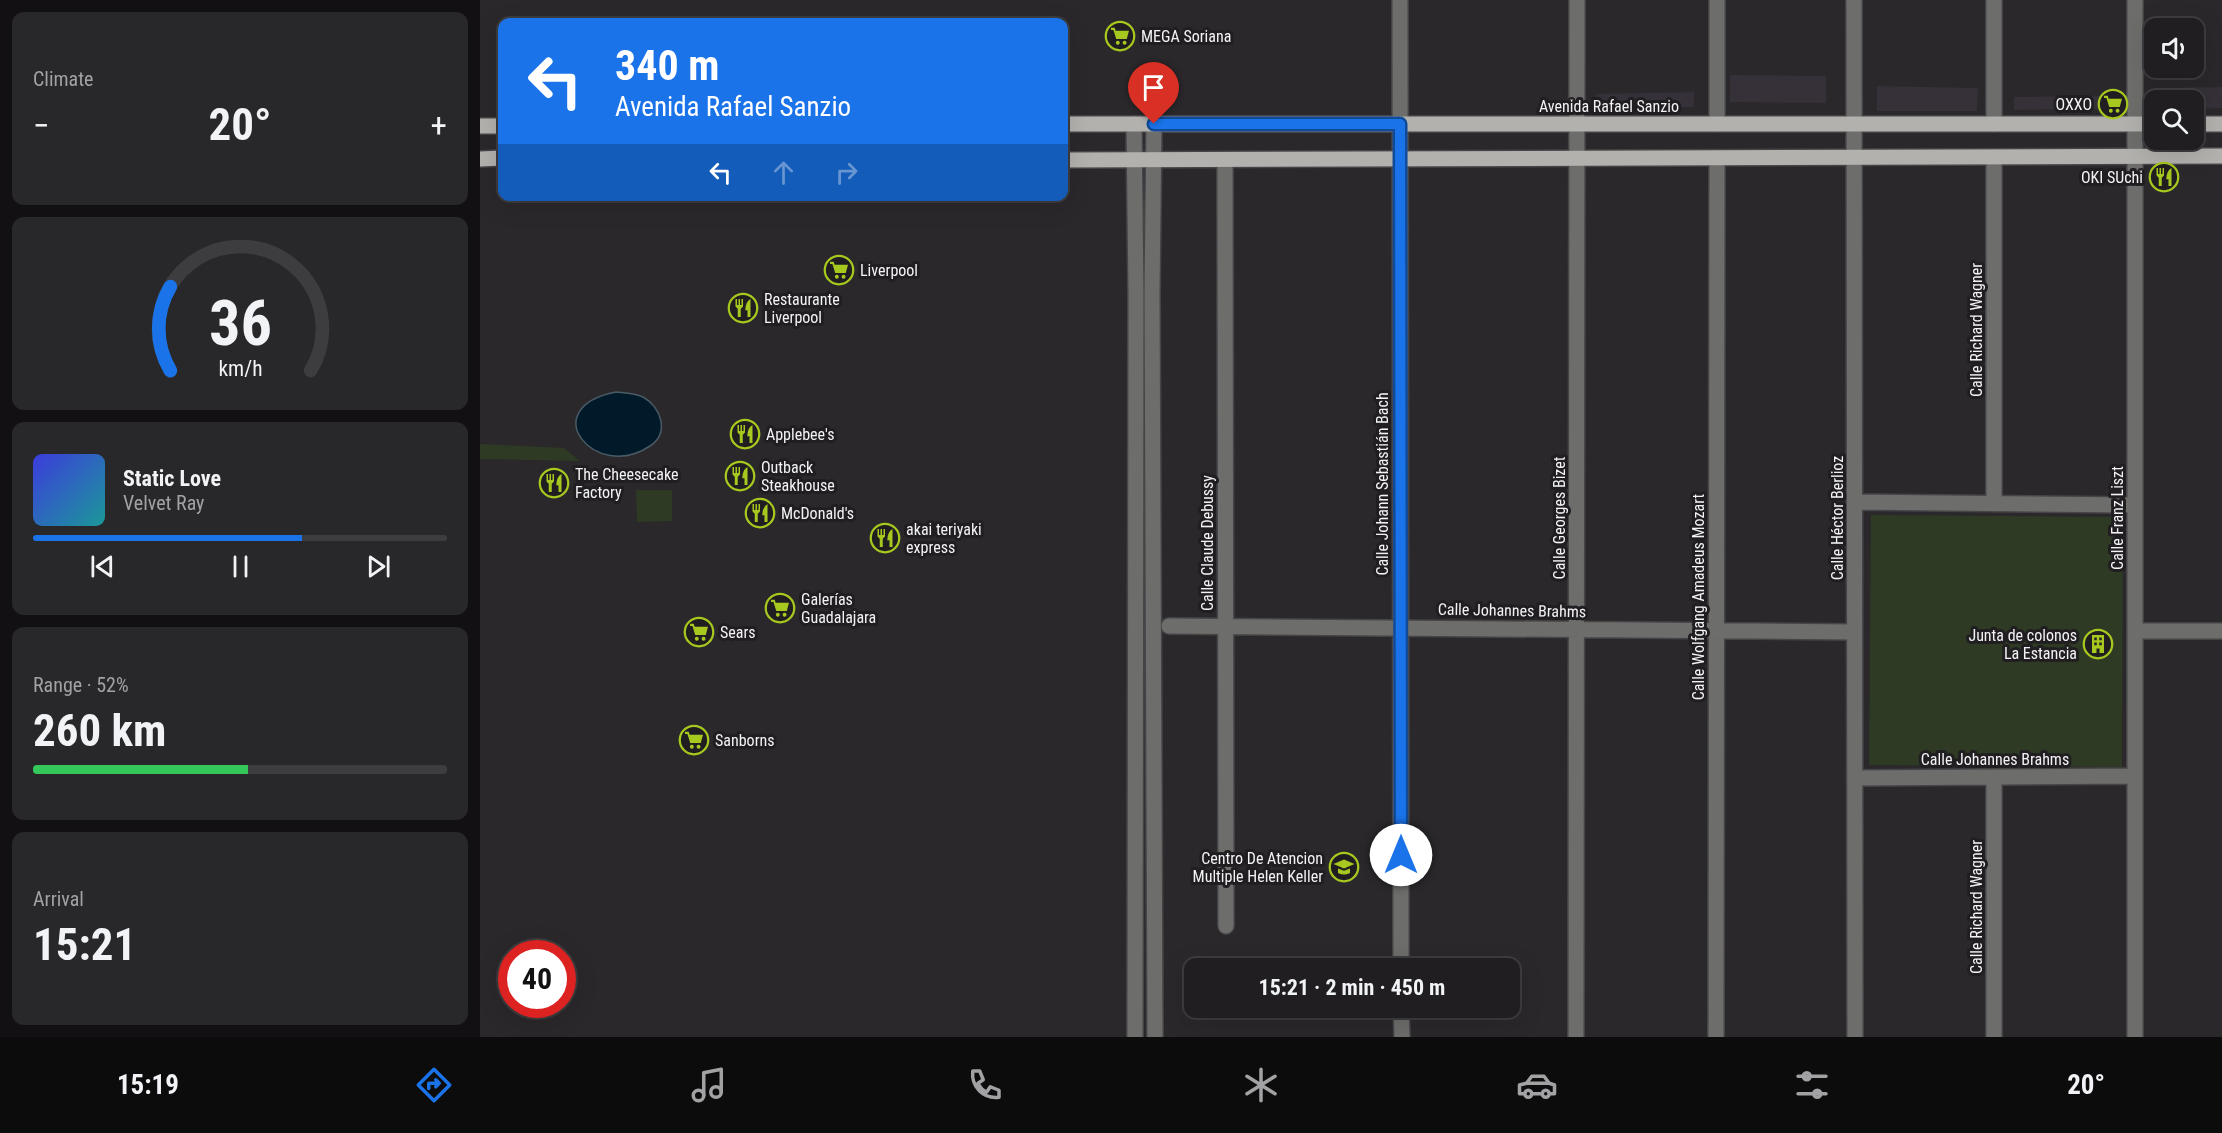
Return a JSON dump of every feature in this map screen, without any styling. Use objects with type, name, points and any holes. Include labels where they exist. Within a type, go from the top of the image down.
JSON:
[{"type":"main road","name":"Avenida Rafael Sanzio","points":[[1068,124],[2144,124]]},
{"type":"main road","points":[[2204,124],[2222,124]]},
{"type":"main road","points":[[480,126],[498,126]]},
{"type":"main road","points":[[1068,160],[2222,156]]},
{"type":"main road","points":[[480,159],[498,158]]},
{"type":"street","name":"Calle Johann Sebastián Bach","points":[[1400,0],[1401,958]]},
{"type":"street","name":"Calle Georges Bizet","points":[[1576,1037],[1577,0]]},
{"type":"street","points":[[1717,0],[1717,124]]},
{"type":"street","name":"Calle Héctor Berlioz","points":[[1854,0],[1856,1037]]},
{"type":"street","points":[[1994,0],[1994,124]]},
{"type":"street","name":"Calle Franz Liszt","points":[[2134,1037],[2135,0]]},
{"type":"street","points":[[1134,124],[1136,254],[1135,1037]]},
{"type":"street","points":[[1154,124],[1152,255],[1155,1037]]},
{"type":"street","name":"Calle Richard Wagner","points":[[1994,157],[1994,504]]},
{"type":"street","name":"Calle Wolfgang Amadeus Mozart","points":[[1716,1037],[1717,158]]},
{"type":"street","name":"Calle Claude Debussy","points":[[1225,161],[1226,926]]},
{"type":"street","points":[[1136,254],[1152,255]]},
{"type":"street","points":[[1855,502],[2135,506]]},
{"type":"street","name":"Calle Johannes Brahms","points":[[1170,626],[1854,632]]},
{"type":"street","points":[[2135,631],[2222,631]]},
{"type":"street","name":"Calle Johannes Brahms","points":[[1855,778],[2135,776]]},
{"type":"street","name":"Calle Richard Wagner","points":[[1994,777],[1994,1037]]},
{"type":"street","points":[[1401,1018],[1402,1037]]},
{"type":"shaded area","points":[[1730,75],[1826,76],[1826,103],[1730,102]]},
{"type":"shaded area","points":[[1877,86],[1978,88],[1977,111],[1877,111]]},
{"type":"shaded area","points":[[2222,87],[2222,108],[2204,109],[2204,90],[2154,90],[2154,88]]},
{"type":"shaded area","points":[[1694,92],[1694,107],[1597,108],[1596,94]]},
{"type":"shaded area","points":[[2112,96],[2112,109],[2014,110],[2014,97]]},
{"type":"green space","points":[[480,444],[564,448],[580,461],[480,459]]},
{"type":"green space","points":[[636,490],[672,490],[672,521],[637,522]]},
{"type":"green space","points":[[1871,515],[2123,517],[2122,767],[1869,765]]},
{"type":"water","points":[[616,392],[643,397],[654,407],[661,420],[660,434],[656,441],[629,455],[610,455],[593,449],[582,439],[576,426],[579,412],[592,400]]},
{"type":"place","name":"MEGA Soriana","points":[[1120,36]]},
{"type":"place","name":"OXXO","points":[[2113,104]]},
{"type":"place","name":"OKI SUchi","points":[[2164,177]]},
{"type":"place","name":"Liverpool","points":[[839,270]]},
{"type":"place","name":"Restaurante Liverpool","points":[[743,308]]},
{"type":"place","name":"Applebee's","points":[[745,434]]},
{"type":"place","name":"Outback Steakhouse","points":[[740,476]]},
{"type":"place","name":"The Cheesecake Factory","points":[[554,483]]},
{"type":"place","name":"McDonald's","points":[[760,513]]},
{"type":"place","name":"akai teriyaki express","points":[[885,538]]},
{"type":"place","name":"Galerías Guadalajara","points":[[780,608]]},
{"type":"place","name":"Sears","points":[[699,632]]},
{"type":"place","name":"Junta de colonos La Estancia","points":[[2098,644]]},
{"type":"place","name":"Sanborns","points":[[694,740]]},
{"type":"place","name":"Centro De Atencion Multiple Helen Keller","points":[[1344,867]]},
{"type":"route","points":[[1154,124],[1400,124],[1401,855]]}]
